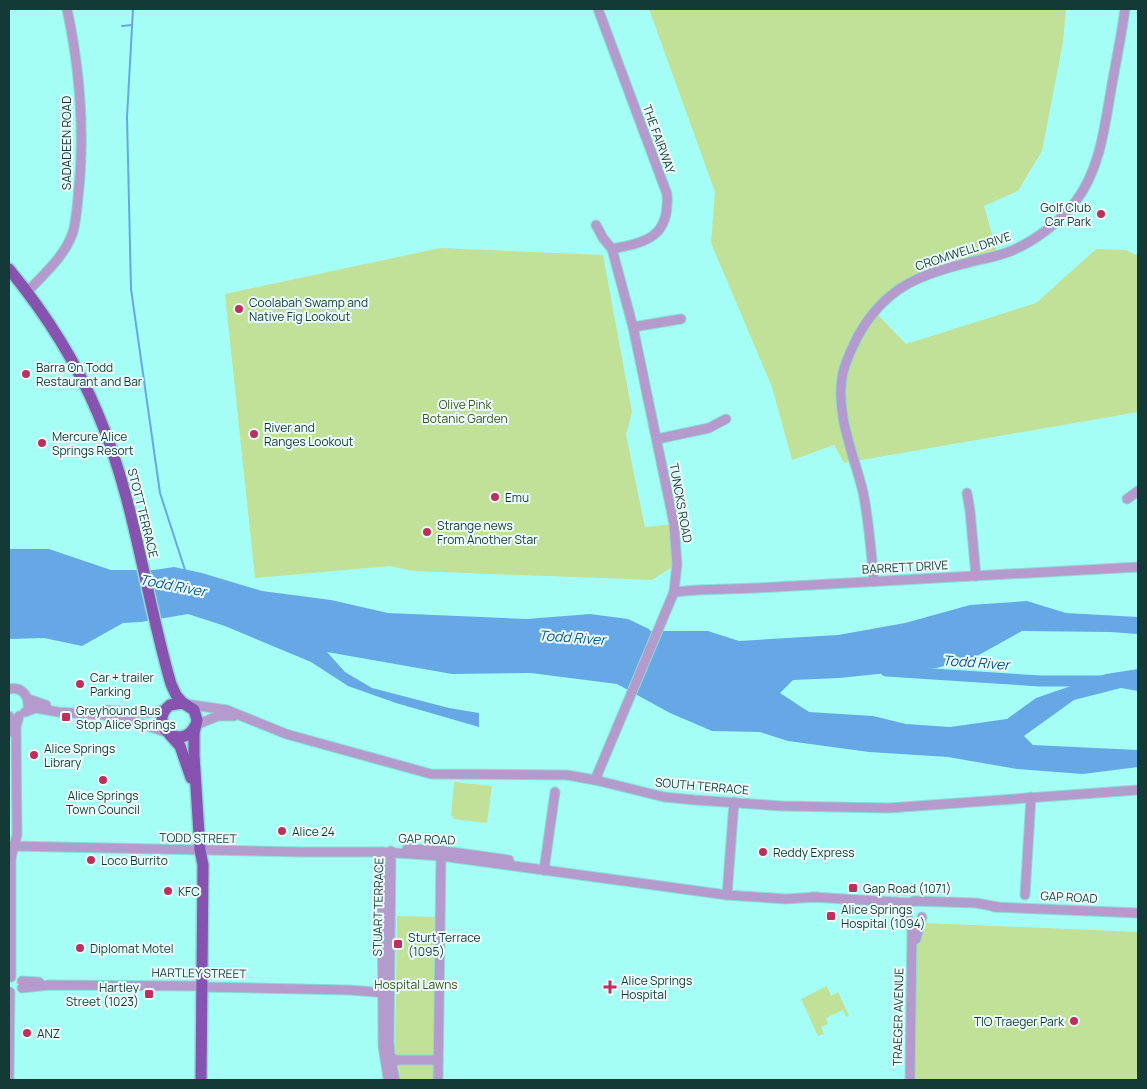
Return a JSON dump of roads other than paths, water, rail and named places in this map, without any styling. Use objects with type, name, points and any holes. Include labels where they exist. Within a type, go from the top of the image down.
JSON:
[{"type":"main road","name":"STOTT TERRACE","points":[[9,269],[62,343],[99,415],[120,478],[167,670],[174,691],[185,703]]},
{"type":"main road","name":"STOTT TERRACE","points":[[166,708],[167,670]]},
{"type":"main road","points":[[199,812],[180,746],[162,723],[163,713],[166,708],[174,703],[185,703],[194,710],[196,715],[194,755],[199,812],[200,850],[203,865],[200,986],[201,1080]]},
{"type":"main road","points":[[169,734],[179,737],[184,736],[189,734],[196,725]]},
{"type":"main road","points":[[194,1080],[200,986]]},
{"type":"street","name":"SADADEEN ROAD","points":[[27,292],[60,257],[73,231],[81,173],[80,110],[77,72],[67,9]]},
{"type":"street","name":"THE FAIRWAY","points":[[598,9],[664,188],[668,207],[663,225],[649,239],[642,243],[612,249]]},
{"type":"street","name":"CROMWELL DRIVE","points":[[874,582],[868,521],[844,422],[841,401],[843,372],[854,343],[878,306],[901,288],[929,273],[1011,251],[1048,229],[1075,202],[1084,188],[1098,157],[1125,9]]},
{"type":"street","name":"TUNCKS ROAD","points":[[595,780],[674,592],[677,564],[676,541],[633,327],[612,249],[603,238],[596,224]]},
{"type":"street","points":[[633,327],[680,319]]},
{"type":"street","points":[[656,439],[709,428],[726,418]]},
{"type":"street","points":[[1127,499],[1138,491]]},
{"type":"street","points":[[967,494],[976,576]]},
{"type":"street","name":"BARRETT DRIVE","points":[[674,592],[1138,567]]},
{"type":"street","points":[[9,689],[20,690],[28,699],[40,704],[67,708],[141,713],[154,712],[166,708]]},
{"type":"street","points":[[11,846],[17,835],[16,727],[28,706],[28,699]]},
{"type":"street","name":"SOUTH TERRACE","points":[[185,703],[227,710],[286,734],[431,774],[546,774],[595,780],[664,797],[695,800],[782,806],[889,808],[1138,790]]},
{"type":"street","points":[[14,1080],[16,858],[11,846],[12,724],[9,715],[22,714],[36,708],[58,712],[104,715],[127,720],[169,734]]},
{"type":"street","name":"SOUTH TERRACE","points":[[196,725],[218,716],[244,717]]},
{"type":"street","points":[[545,868],[555,792]]},
{"type":"street","points":[[1025,895],[1031,797]]},
{"type":"street","points":[[727,892],[734,802]]},
{"type":"street","name":"TODD STREET","points":[[11,846],[388,852]]},
{"type":"street","name":"GAP ROAD","points":[[388,852],[437,850],[545,868]]},
{"type":"street","name":"GAP ROAD","points":[[388,852],[565,870],[786,899],[817,897],[1138,913]]},
{"type":"street","name":"STUART TERRACE","points":[[388,852],[386,990],[383,1046],[392,1066],[395,1080]]},
{"type":"street","points":[[438,1080],[441,856]]},
{"type":"street","points":[[895,902],[914,920],[933,907],[942,904]]},
{"type":"street","points":[[923,915],[924,902]]},
{"type":"street","name":"GAP ROAD","points":[[924,902],[976,902],[998,907]]},
{"type":"street","points":[[907,915],[907,906],[910,903]]},
{"type":"street","name":"TRAEGER AVENUE","points":[[907,915],[912,930],[910,1080]]},
{"type":"street","name":"TRAEGER AVENUE","points":[[912,954],[923,915]]},
{"type":"street","points":[[9,1080],[14,985]]},
{"type":"street","name":"HARTLEY STREET","points":[[14,985],[386,990]]},
{"type":"street","points":[[389,1060],[438,1060]]},
{"type":"street","name":"STUART TERRACE","points":[[388,1080],[389,1060]]},
{"type":"water","points":[[9,549],[49,549],[111,570],[154,570],[174,567],[202,573],[262,591],[331,600],[388,613],[527,619],[590,614],[628,619],[650,631],[708,631],[739,641],[838,635],[905,623],[970,605],[1027,601],[1066,613],[1138,617],[1138,634],[1022,631],[977,656],[937,668],[839,678],[793,680],[780,693],[809,712],[873,716],[906,724],[950,727],[1007,719],[1036,698],[1106,674],[1138,669],[1138,691],[1121,688],[1074,700],[1024,736],[1033,745],[1138,750],[1138,767],[1083,774],[1017,769],[948,757],[869,752],[788,741],[760,732],[712,731],[670,713],[617,684],[531,673],[452,674],[327,652],[345,672],[372,688],[449,708],[479,713],[479,727],[396,703],[348,686],[311,662],[225,626],[188,614],[123,623],[82,646],[44,638],[9,639]]},
{"type":"waterway","points":[[133,9],[127,117],[131,289],[160,493],[185,570]]},
{"type":"waterway","points":[[122,26],[132,25]]},
{"type":"waterway","name":"Todd River","points":[[886,671],[1041,681],[1102,681]]},
{"type":"place","name":"Golf Club Car Park","points":[[1101,214]]},
{"type":"place","name":"Coolabah Swamp and Native Fig Lookout","points":[[239,309]]},
{"type":"place","name":"Barra On Todd Restaurant and Bar","points":[[26,374]]},
{"type":"place","name":"River and Ranges Lookout","points":[[254,434]]},
{"type":"place","name":"Mercure Alice Springs Resort","points":[[42,443]]},
{"type":"place","name":"Emu","points":[[495,497]]},
{"type":"place","name":"Strange news From Another Star","points":[[427,532]]},
{"type":"place","name":"Car + trailer Parking","points":[[80,684]]},
{"type":"place","name":"Greyhound Bus Stop Alice Springs","points":[[66,717]]},
{"type":"place","name":"Alice Springs Library","points":[[34,755]]},
{"type":"place","name":"Alice Springs Town Council","points":[[103,780]]},
{"type":"place","name":"Alice 24","points":[[282,831]]},
{"type":"place","name":"Reddy Express","points":[[763,852]]},
{"type":"place","name":"Loco Burrito","points":[[91,860]]},
{"type":"place","name":"Gap Road (1071)","points":[[853,888]]},
{"type":"place","name":"KFC","points":[[168,891]]},
{"type":"place","name":"Alice Springs Hospital (1094)","points":[[831,916]]},
{"type":"place","name":"Sturt Terrace (1095)","points":[[398,944]]},
{"type":"place","name":"Diplomat Motel","points":[[80,948]]},
{"type":"place","name":"Alice Springs Hospital","points":[[610,987]]},
{"type":"place","name":"Hartley Street (1023)","points":[[149,994]]},
{"type":"place","name":"TIO Traeger Park","points":[[1074,1021]]},
{"type":"place","name":"ANZ","points":[[27,1033]]},
{"type":"park label","name":"Olive Pink Botanic Garden","points":[[465,411]]},
{"type":"park label","name":"Hospital Lawns","points":[[416,984]]}]
